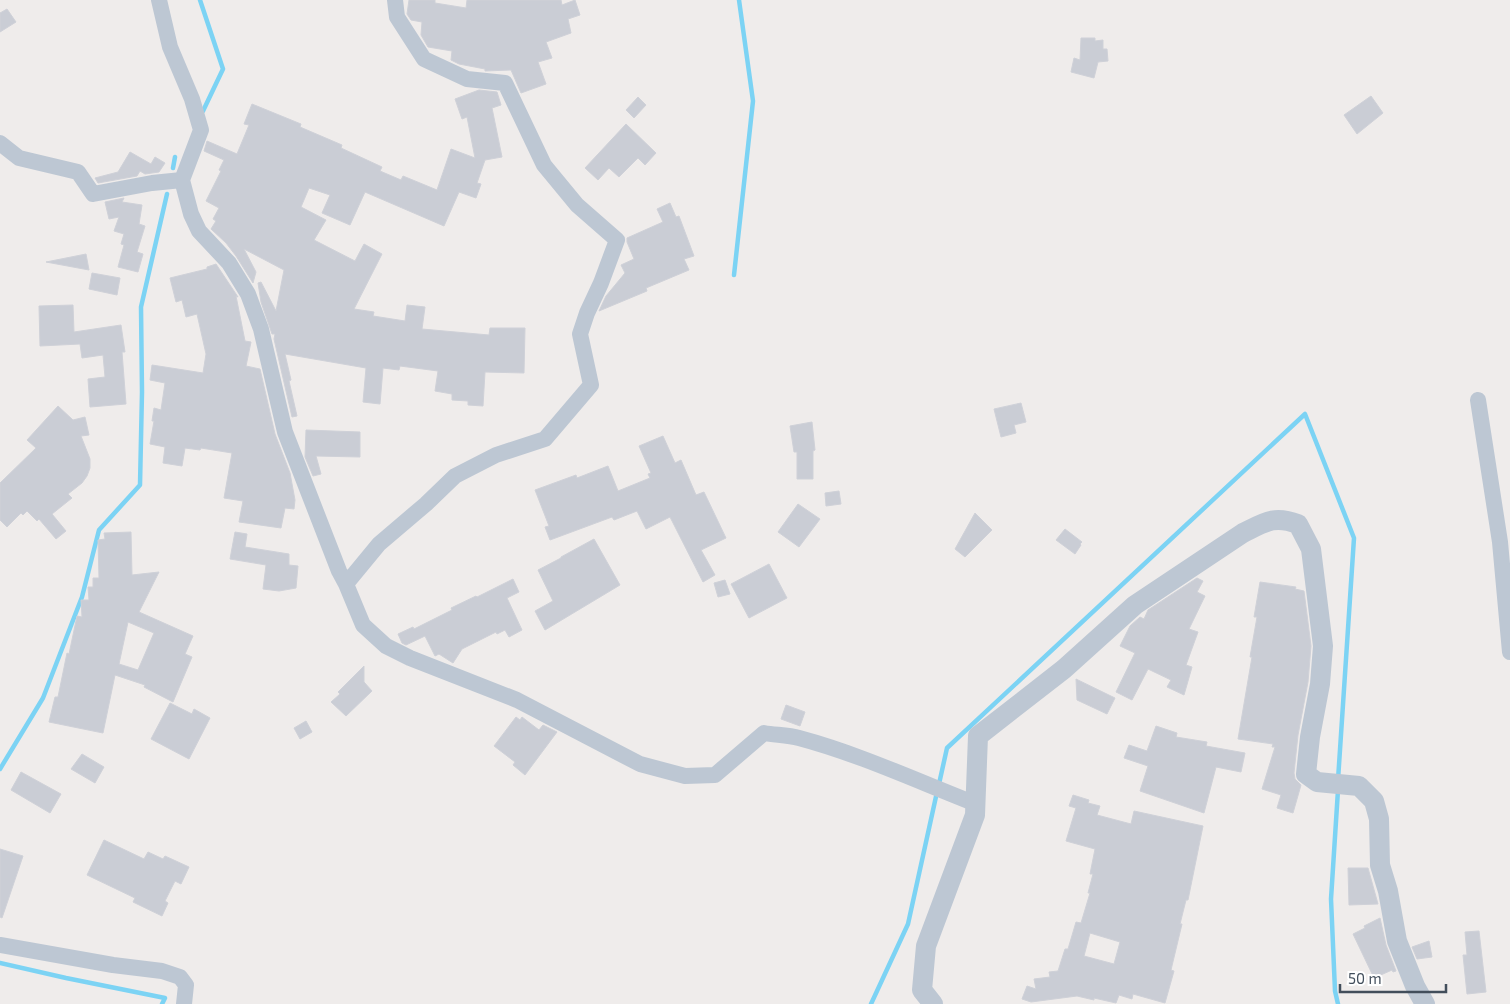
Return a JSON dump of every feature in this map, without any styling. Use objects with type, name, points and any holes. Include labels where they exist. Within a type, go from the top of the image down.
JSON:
[{"type":"street","points":[[159,0],[170,47],[192,99],[201,130],[182,180],[191,214],[200,232],[229,263],[248,294],[261,329],[286,432],[339,571],[363,625],[386,646],[410,658],[517,700],[640,764],[685,776],[715,774],[764,734],[797,737],[871,761],[976,804]]},
{"type":"street","points":[[346,584],[379,544],[426,504],[455,476],[496,455],[545,439],[591,385],[580,334],[586,313],[602,283],[617,240],[577,205],[544,165],[505,83],[467,79],[424,59],[398,17],[395,0]]},
{"type":"street","points":[[0,143],[18,158],[78,172],[93,194],[152,182],[182,180]]},
{"type":"street","points":[[1478,400],[1500,542],[1510,652]]},
{"type":"street","points":[[933,1004],[922,990],[926,946],[975,815],[978,736],[1064,668],[1134,605],[1243,533],[1262,523],[1277,519],[1298,524],[1311,549],[1322,646],[1320,684],[1310,737],[1306,774],[1317,782],[1359,786],[1374,801],[1380,819],[1380,865],[1388,891],[1397,941],[1415,986],[1425,1004]]},
{"type":"street","points":[[0,944],[104,964],[162,971],[180,977],[186,985],[184,1004]]},
{"type":"building","points":[[409,0],[435,0],[435,3],[466,8],[467,0],[561,0],[562,5],[575,0],[580,15],[568,19],[571,33],[546,42],[552,58],[538,62],[546,84],[521,93],[511,70],[485,71],[485,69],[459,64],[451,60],[452,51],[428,47],[421,35],[422,22],[411,20],[407,14]]},
{"type":"building","points":[[7,9],[16,22],[0,32],[0,13]]},
{"type":"building","points":[[1081,38],[1095,38],[1095,41],[1103,40],[1103,49],[1107,49],[1108,61],[1098,62],[1094,78],[1071,72],[1074,58],[1080,60]]},
{"type":"building","points":[[479,90],[497,92],[501,105],[492,108],[502,157],[485,160],[477,183],[481,184],[476,198],[459,192],[444,226],[365,192],[350,225],[322,213],[330,195],[309,188],[301,207],[326,220],[314,240],[355,261],[364,244],[382,254],[354,309],[374,312],[373,316],[405,321],[407,305],[425,307],[422,329],[489,335],[490,328],[525,328],[524,373],[485,372],[483,406],[468,405],[468,401],[452,400],[452,394],[435,391],[438,371],[400,366],[399,370],[383,368],[380,404],[363,402],[366,368],[285,354],[297,416],[292,417],[274,339],[275,334],[272,334],[261,302],[258,283],[261,282],[276,311],[284,270],[244,249],[256,272],[253,283],[226,243],[211,229],[216,221],[213,219],[219,208],[206,201],[221,171],[219,170],[224,160],[204,151],[207,141],[237,154],[249,125],[244,124],[252,104],[301,124],[300,127],[342,145],[341,148],[382,167],[380,171],[401,180],[403,176],[437,190],[451,149],[475,158],[467,117],[462,119],[455,99]]},
{"type":"building","points":[[1371,96],[1383,113],[1357,134],[1344,115]]},
{"type":"building","points":[[638,97],[646,105],[634,118],[626,110]]},
{"type":"building","points":[[626,124],[656,153],[645,165],[638,158],[619,177],[609,168],[598,180],[585,168]]},
{"type":"building","points":[[130,152],[151,164],[155,157],[165,163],[159,172],[145,174],[140,171],[137,176],[98,183],[95,178],[118,172]]},
{"type":"building","points":[[124,198],[122,202],[142,205],[139,224],[145,226],[137,252],[143,254],[138,272],[118,267],[124,245],[121,244],[124,234],[114,231],[119,217],[109,219],[105,202]]},
{"type":"building","points":[[670,203],[676,217],[679,216],[694,256],[684,259],[689,270],[646,288],[647,291],[599,311],[606,296],[625,273],[621,265],[634,259],[627,238],[663,222],[657,209]]},
{"type":"building","points":[[86,254],[89,270],[46,262]]},
{"type":"building","points":[[216,264],[238,297],[236,296],[245,341],[251,342],[246,366],[260,369],[275,434],[290,473],[295,500],[294,509],[285,508],[281,528],[239,522],[243,501],[224,498],[232,453],[201,448],[200,450],[185,448],[182,466],[163,463],[165,447],[150,444],[154,408],[161,410],[165,383],[150,380],[152,365],[203,373],[206,354],[197,314],[186,317],[182,300],[176,302],[170,278],[207,269],[207,267]]},
{"type":"building","points":[[92,273],[120,278],[117,295],[89,289]]},
{"type":"building","points":[[73,305],[74,332],[121,325],[125,352],[122,352],[126,404],[90,407],[88,379],[105,377],[103,355],[82,358],[80,344],[40,346],[39,306]]},
{"type":"building","points":[[1021,403],[1026,422],[1014,425],[1016,433],[1001,437],[994,409]]},
{"type":"building","points":[[58,406],[73,420],[85,417],[89,435],[81,436],[90,459],[90,468],[82,483],[68,494],[72,498],[52,514],[66,531],[56,539],[39,519],[37,521],[27,511],[23,515],[21,513],[7,527],[0,520],[0,483],[36,448],[27,440]]},
{"type":"building","points":[[812,422],[815,450],[813,451],[813,479],[797,479],[797,452],[794,452],[790,426]]},
{"type":"building","points":[[306,430],[360,432],[360,457],[316,456],[321,474],[313,476],[305,457]]},
{"type":"building","points":[[663,436],[675,463],[681,460],[696,495],[704,492],[726,538],[701,550],[715,575],[703,582],[670,517],[646,529],[637,511],[614,520],[612,517],[550,540],[545,527],[549,526],[535,490],[576,475],[577,478],[608,466],[618,491],[650,478],[648,474],[651,473],[639,446]]},
{"type":"building","points":[[839,491],[841,504],[826,506],[825,493]]},
{"type":"building","points":[[798,504],[820,519],[799,547],[778,532]]},
{"type":"building","points":[[975,513],[992,530],[965,557],[955,549]]},
{"type":"building","points":[[1065,529],[1082,542],[1075,554],[1056,540]]},
{"type":"building","points":[[131,532],[132,575],[159,572],[139,612],[193,636],[185,654],[192,657],[173,702],[144,687],[145,685],[115,675],[103,733],[49,722],[55,697],[58,697],[77,616],[82,617],[81,600],[89,600],[88,587],[93,587],[93,578],[99,578],[98,540],[105,539],[104,533]],"holes":[[[128,622],[154,633],[138,670],[119,664]]]},
{"type":"building","points":[[235,532],[247,534],[245,547],[289,554],[289,565],[298,566],[296,588],[279,591],[263,589],[266,565],[230,559]]},
{"type":"building","points":[[594,539],[620,585],[545,630],[535,611],[553,601],[538,570]]},
{"type":"building","points":[[769,564],[787,598],[749,618],[731,584]]},
{"type":"building","points":[[1197,578],[1203,581],[1197,592],[1205,596],[1189,629],[1198,632],[1186,665],[1192,667],[1184,695],[1167,687],[1171,680],[1148,669],[1132,700],[1116,692],[1135,653],[1120,646],[1130,626],[1140,617],[1144,619],[1148,610]]},
{"type":"building","points":[[513,579],[519,592],[507,598],[522,630],[509,637],[505,630],[497,634],[496,632],[462,649],[453,663],[439,654],[435,656],[425,636],[406,645],[402,643],[398,634],[413,627],[414,629],[452,610],[451,608]]},
{"type":"building","points":[[725,580],[730,594],[718,597],[714,583]]},
{"type":"building","points":[[1260,582],[1296,587],[1295,589],[1304,591],[1311,646],[1308,682],[1298,735],[1294,773],[1295,779],[1301,785],[1293,813],[1277,808],[1281,795],[1262,789],[1275,747],[1272,747],[1273,744],[1238,739],[1252,657],[1250,657],[1257,617],[1254,617]]},
{"type":"building","points":[[364,666],[364,682],[372,691],[346,716],[331,702],[340,694],[338,692]]},
{"type":"building","points":[[1076,679],[1115,698],[1107,714],[1077,700]]},
{"type":"building","points":[[170,703],[192,714],[194,709],[210,718],[189,759],[151,739]]},
{"type":"building","points":[[786,705],[805,712],[800,726],[781,719]]},
{"type":"building","points":[[516,717],[520,720],[522,717],[539,730],[543,725],[557,732],[525,775],[513,765],[515,762],[494,746]]},
{"type":"building","points":[[306,721],[312,732],[300,739],[294,728]]},
{"type":"building","points":[[1156,726],[1177,733],[1176,737],[1207,742],[1206,746],[1245,753],[1241,772],[1216,767],[1204,813],[1140,791],[1148,766],[1124,758],[1129,745],[1147,751]]},
{"type":"building","points":[[82,754],[104,767],[95,783],[71,769]]},
{"type":"building","points":[[21,772],[61,794],[50,813],[11,790]]},
{"type":"building","points":[[1073,795],[1089,800],[1088,803],[1100,806],[1097,815],[1131,824],[1134,811],[1203,826],[1188,900],[1186,900],[1180,924],[1182,924],[1171,970],[1174,971],[1165,1003],[1133,994],[1132,999],[1119,995],[1116,1003],[1077,996],[1031,1002],[1022,999],[1027,986],[1036,989],[1034,979],[1050,977],[1049,972],[1058,971],[1065,949],[1068,949],[1076,922],[1081,923],[1090,893],[1088,893],[1093,874],[1090,874],[1095,849],[1066,841],[1076,808],[1069,806]],"holes":[[[1090,933],[1120,942],[1114,964],[1084,956]]]},
{"type":"building","points":[[104,840],[144,859],[148,852],[163,859],[165,856],[189,867],[181,884],[175,881],[165,901],[168,903],[162,916],[133,902],[135,898],[87,875]]},
{"type":"building","points":[[0,849],[23,856],[2,918],[0,917]]},
{"type":"building","points":[[1348,868],[1368,868],[1378,904],[1349,905]]},
{"type":"building","points":[[1380,918],[1386,945],[1396,971],[1393,972],[1392,970],[1374,978],[1353,934]]},
{"type":"building","points":[[1479,931],[1486,992],[1467,994],[1463,955],[1467,955],[1465,932]]},
{"type":"building","points":[[1429,941],[1432,957],[1417,959],[1412,947]]},
{"type":"waterway","points":[[200,0],[223,69],[203,111]]},
{"type":"waterway","points":[[734,275],[753,101],[739,0]]},
{"type":"waterway","points":[[173,168],[175,157]]},
{"type":"waterway","points":[[0,769],[43,698],[82,597],[99,530],[140,485],[141,307],[167,194]]},
{"type":"waterway","points":[[939,784],[947,748],[1305,414],[1354,538],[1338,780]]},
{"type":"waterway","points":[[1338,790],[1331,899],[1335,991],[1338,1004]]},
{"type":"waterway","points":[[871,1004],[908,924],[937,792]]},
{"type":"waterway","points":[[0,963],[165,998],[162,1004]]}]
